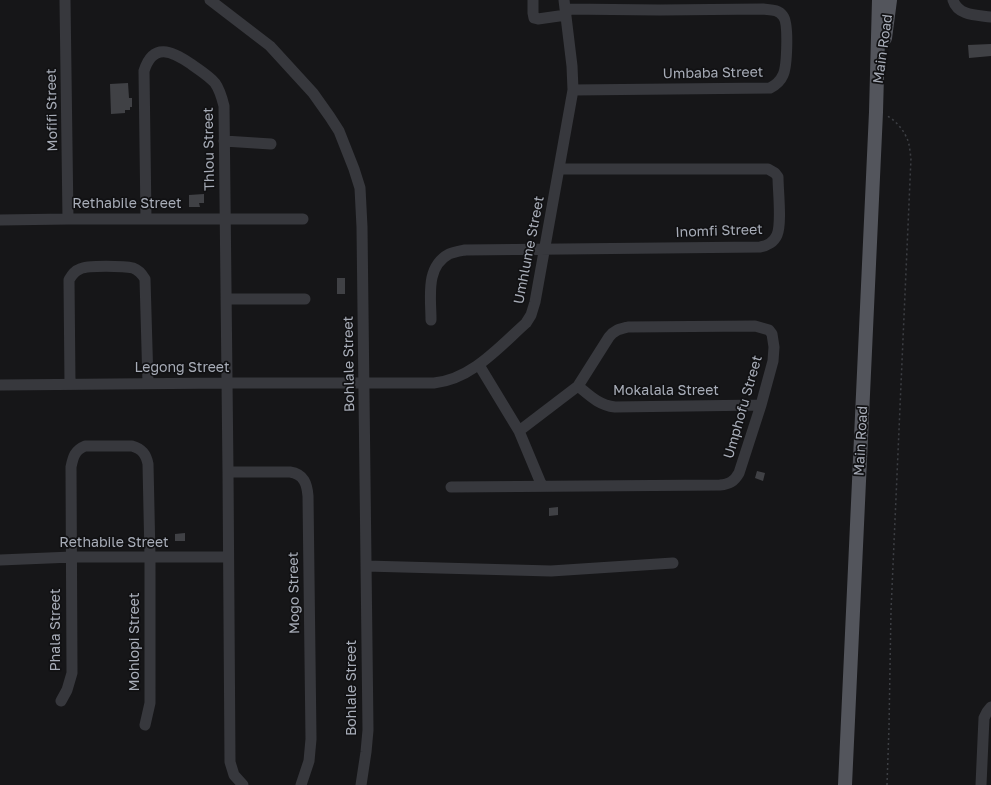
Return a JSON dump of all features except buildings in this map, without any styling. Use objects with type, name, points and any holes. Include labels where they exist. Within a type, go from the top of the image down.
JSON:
[{"type":"main road","name":"Main Road","points":[[845,785],[876,105],[879,0]]},
{"type":"main road","name":"Main Road","points":[[876,105],[890,0]]},
{"type":"street","name":"Mofifi Street","points":[[65,0],[68,219]]},
{"type":"street","name":"Bohlale Street","points":[[210,0],[270,46],[313,93],[339,131],[350,157],[360,188],[368,730],[361,785]]},
{"type":"street","name":"Umbaba Street","points":[[532,0],[532,13],[534,18],[538,19],[565,8],[660,10],[763,9],[778,12],[783,16],[786,24],[786,65],[779,82],[770,88],[573,90]]},
{"type":"street","points":[[953,0],[958,10],[963,13],[991,17]]},
{"type":"street","name":"Umhlume Street","points":[[364,383],[443,382],[450,380],[479,365],[526,323],[531,315],[536,302],[544,249],[573,90],[565,8]]},
{"type":"street","name":"Thlou Street","points":[[146,219],[144,71],[153,56],[165,52],[174,53],[210,78],[219,90],[224,106],[227,383]]},
{"type":"street","points":[[224,140],[271,144]]},
{"type":"street","name":"Inomfi Street","points":[[544,249],[760,247],[768,245],[778,234],[778,177],[775,172],[768,169],[559,169]]},
{"type":"street","name":"Rethabile Street","points":[[0,220],[303,219]]},
{"type":"street","points":[[431,320],[431,285],[434,270],[437,264],[451,253],[465,250],[544,249]]},
{"type":"street","points":[[70,384],[69,280],[76,271],[90,266],[130,268],[139,271],[145,279],[148,384]]},
{"type":"street","points":[[226,299],[305,298]]},
{"type":"street","name":"Umphofu Street","points":[[451,487],[720,485],[729,483],[737,478],[743,463],[773,360],[774,347],[772,334],[769,330],[755,326],[628,327],[617,330],[613,332],[578,386],[519,431]]},
{"type":"street","points":[[479,365],[519,431],[542,486]]},
{"type":"street","points":[[227,383],[230,762],[234,775],[243,785]]},
{"type":"street","name":"Legong Street","points":[[0,385],[364,383]]},
{"type":"street","name":"Mokalala Street","points":[[578,386],[600,403],[606,406],[615,407],[760,405]]},
{"type":"street","name":"Phala Street","points":[[61,701],[70,682],[72,673],[71,467],[75,453],[80,449],[91,446],[132,446],[139,448],[147,457],[150,557]]},
{"type":"street","name":"Mogo Street","points":[[228,472],[290,472],[300,474],[306,483],[308,496],[311,750],[301,785]]},
{"type":"street","name":"Rethabile Street","points":[[0,560],[72,557],[228,557]]},
{"type":"street","name":"Mohlopi Street","points":[[145,725],[150,703],[150,557]]},
{"type":"street","points":[[366,566],[551,571],[673,563]]},
{"type":"street","points":[[981,785],[988,736],[984,718],[991,707]]},
{"type":"path","points":[[876,105],[898,125],[908,140],[911,158],[891,611],[887,785]]}]
